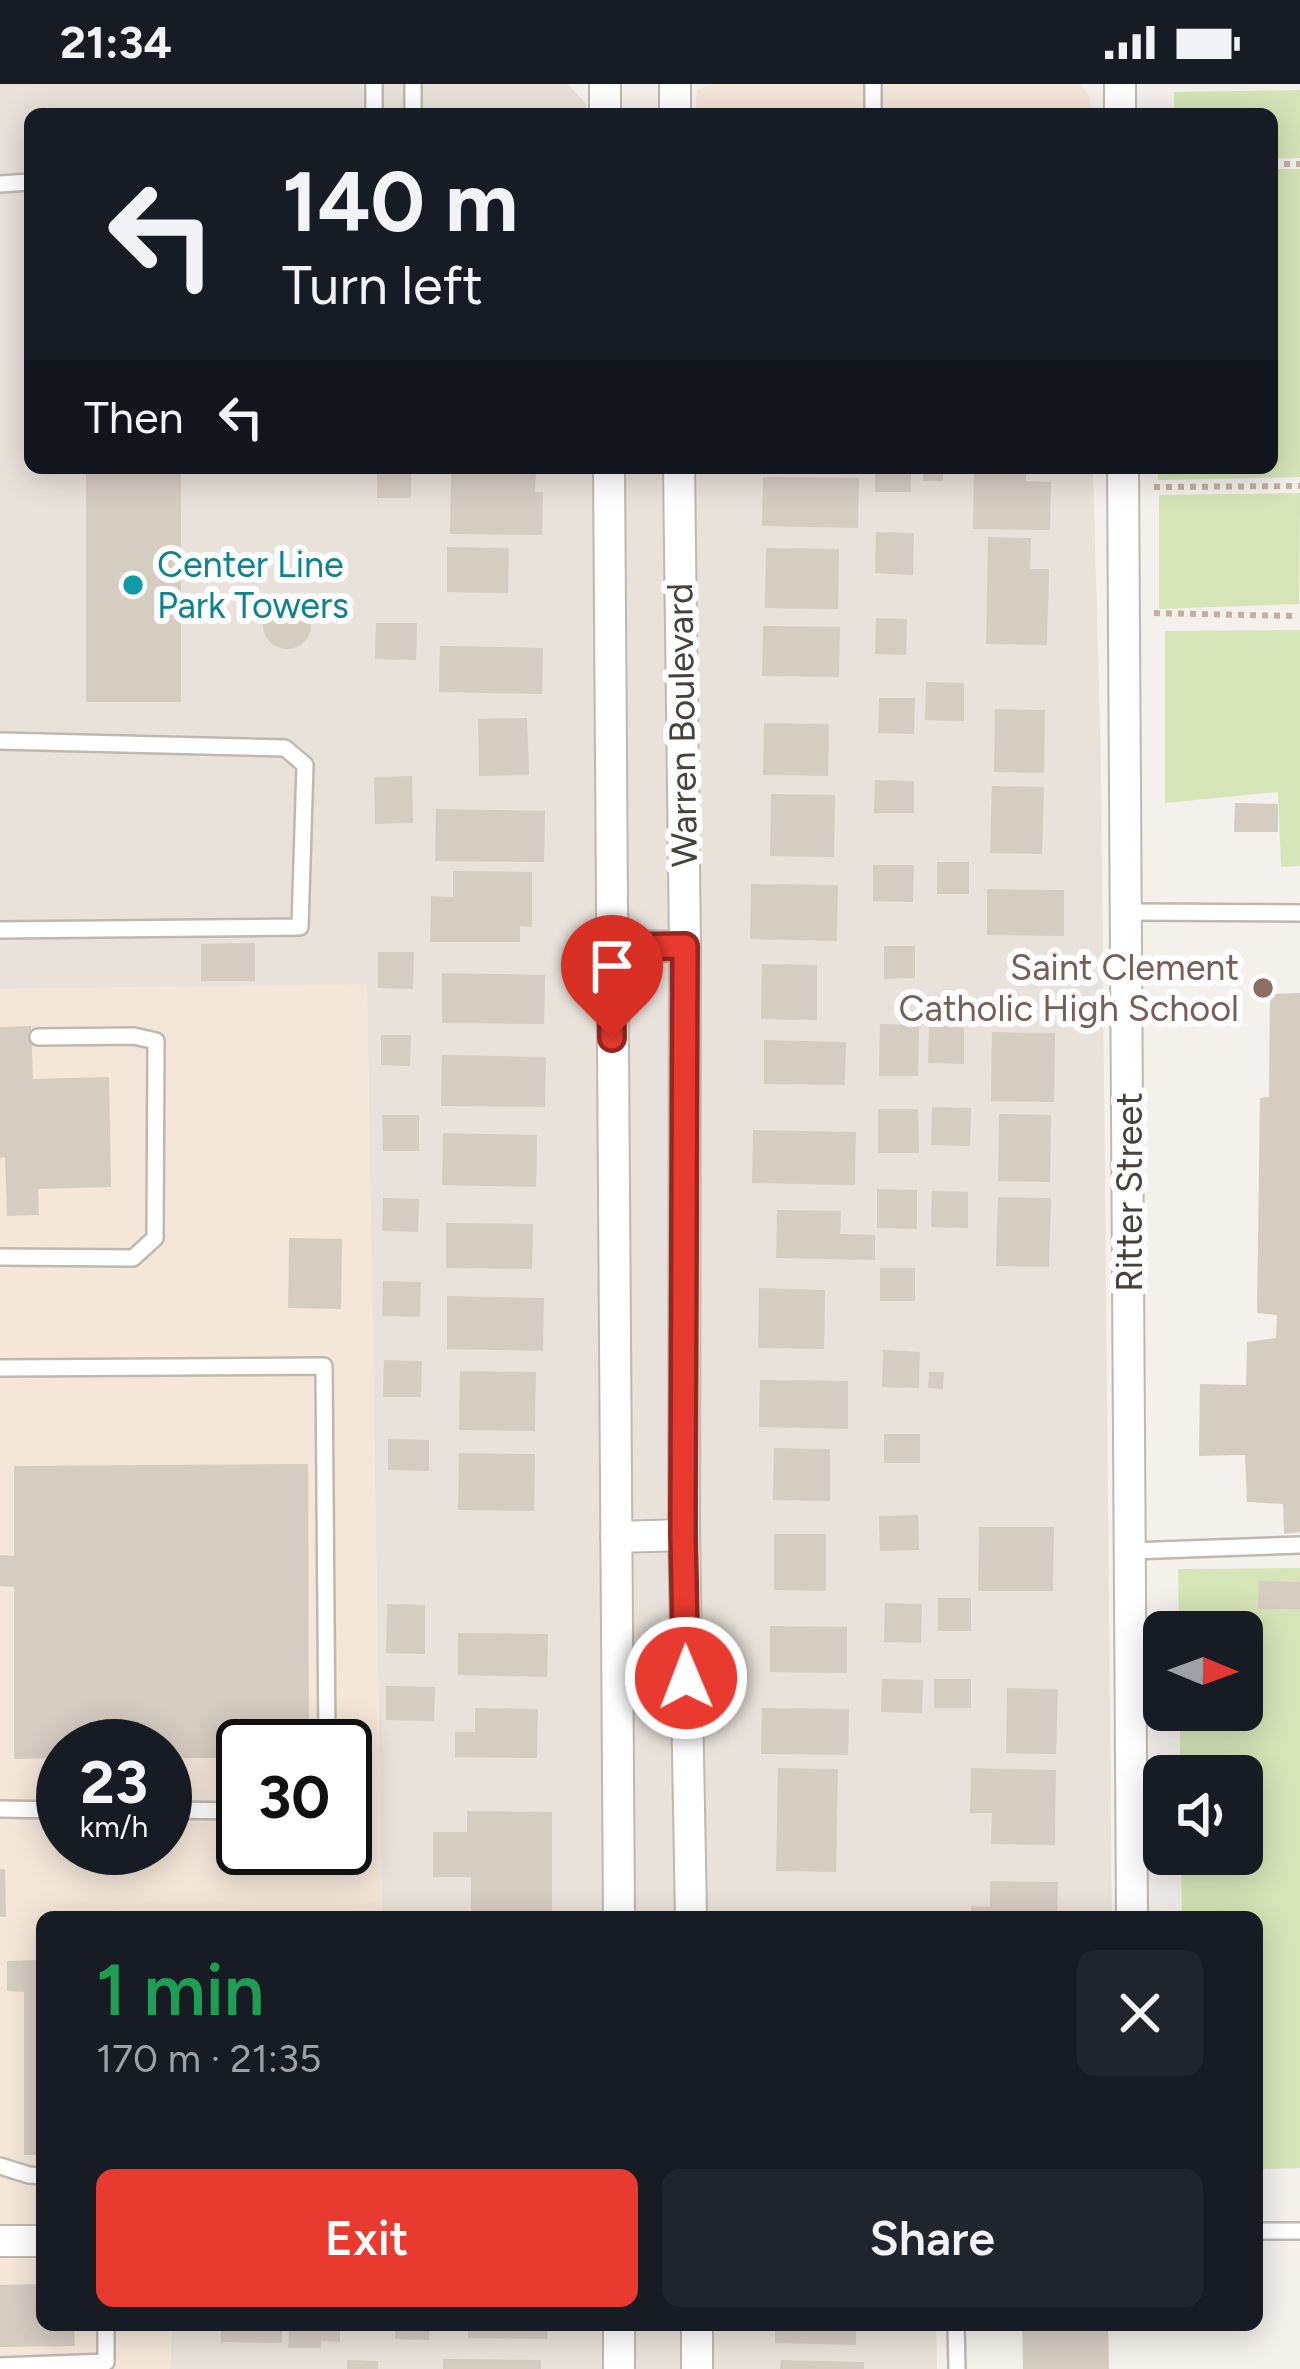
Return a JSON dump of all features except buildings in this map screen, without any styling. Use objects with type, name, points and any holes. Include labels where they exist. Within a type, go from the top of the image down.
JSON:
[{"type":"street","name":"Warren Boulevard","points":[[609,474],[619,1911]]},
{"type":"street","name":"Warren Boulevard","points":[[679,474],[685,946],[683,1535],[691,1911]]},
{"type":"street","name":"Ritter Street","points":[[1124,474],[1132,1911]]},
{"type":"street","points":[[611,947],[685,946]]},
{"type":"street","points":[[616,1537],[683,1535]]},
{"type":"street","points":[[0,2241],[36,2241]]},
{"type":"street","points":[[619,2331],[619,2369]]},
{"type":"street","points":[[697,2331],[697,2369]]},
{"type":"lane","points":[[0,741],[285,748],[305,765],[300,927],[0,930]]},
{"type":"lane","points":[[1128,912],[1300,913]]},
{"type":"lane","points":[[0,1257],[134,1258],[155,1238],[156,1041],[134,1036],[38,1037]]},
{"type":"lane","points":[[0,1368],[324,1366],[327,1719]]},
{"type":"lane","points":[[1130,1551],[1300,1545]]},
{"type":"lane","points":[[0,1810],[36,1810]]},
{"type":"lane","points":[[0,2166],[36,2176]]},
{"type":"lane","points":[[1263,2231],[1300,2231]]},
{"type":"lane","points":[[0,2366],[106,2362],[106,2331]]},
{"type":"lane","points":[[956,2331],[956,2369]]},
{"type":"path","points":[[1153,487],[1300,486]]},
{"type":"path","points":[[1154,613],[1292,616]]},
{"type":"shaded area","points":[[0,84],[568,84],[586,108],[24,108],[24,474],[1093,474],[1101,762],[1112,1911],[382,1911],[367,985],[0,989]]},
{"type":"shaded area","points":[[713,84],[1080,84],[1090,97],[1091,108],[696,108],[697,90]]},
{"type":"shaded area","points":[[367,984],[382,1911],[36,1911],[36,2331],[172,2331],[170,2369],[0,2369],[0,989]]},
{"type":"shaded area","points":[[172,2331],[936,2331],[937,2369],[170,2369]]},
{"type":"green space","points":[[1300,90],[1300,158],[1278,159],[1278,108],[1174,108],[1174,92]]},
{"type":"green space","points":[[1278,169],[1300,169],[1300,477],[1158,480],[1158,474],[1278,474]]},
{"type":"green space","points":[[1300,493],[1299,604],[1159,609],[1159,495]]},
{"type":"green space","points":[[1300,630],[1300,866],[1281,867],[1278,792],[1165,803],[1165,631]]},
{"type":"green space","points":[[1300,1568],[1300,2168],[1263,2169],[1263,1911],[1182,1911],[1181,1875],[1263,1875],[1263,1755],[1180,1755],[1180,1731],[1263,1731],[1263,1611],[1179,1611],[1178,1569]]},
{"type":"place","name":"Center Line Park Towers","points":[[133,585]]},
{"type":"place","name":"Saint Clement Catholic High School","points":[[1263,988]]},
{"type":"route","points":[[612,1038],[611,947],[685,946],[686,1678]]}]
